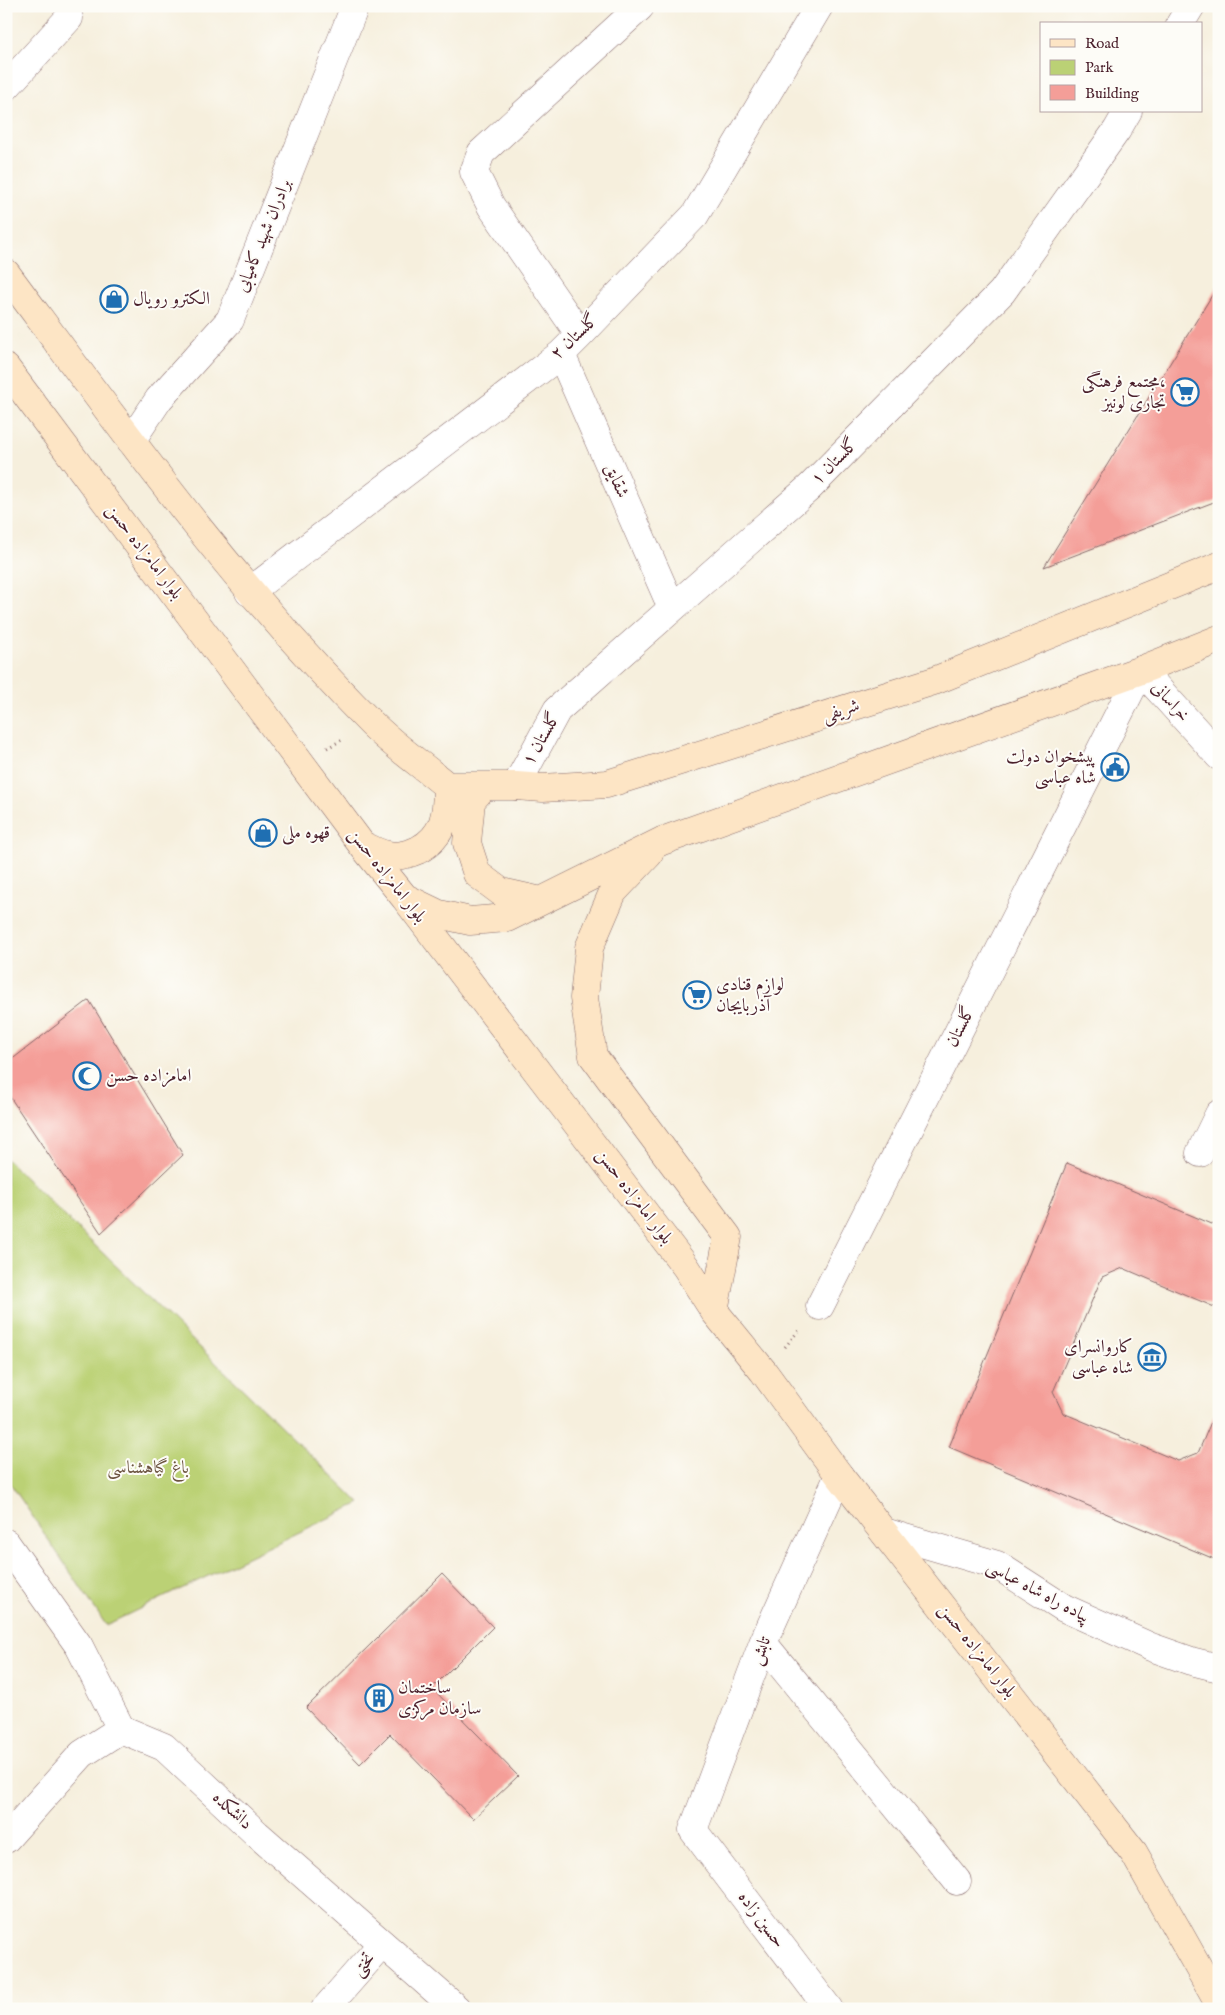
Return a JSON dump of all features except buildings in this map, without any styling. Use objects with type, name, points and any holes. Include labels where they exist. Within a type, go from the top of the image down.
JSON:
[{"type":"main road","points":[[6,273],[131,441],[249,592],[372,724],[447,786],[447,810],[440,829],[430,844],[408,854],[388,856],[362,845]]},
{"type":"main road","name":"بلوار امامزاده حسن","points":[[6,368],[362,845],[405,898],[686,1267],[714,1311],[763,1372],[839,1475],[1134,1853],[1219,2004]]},
{"type":"main road","name":"شریفی","points":[[447,786],[543,788],[607,784],[934,681],[1219,566]]},
{"type":"main road","points":[[405,898],[439,914],[470,921],[507,918],[662,841],[1141,670],[1219,639]]},
{"type":"main road","points":[[484,786],[472,801],[467,843],[477,874],[500,892],[540,901]]},
{"type":"main road","points":[[662,841],[613,892],[589,948],[584,998],[593,1056],[728,1236],[714,1311]]},
{"type":"street","name":"برادران شهید کامیابی","points":[[131,441],[158,399],[230,320],[355,6]]},
{"type":"street","name":"گلستان ۲","points":[[249,592],[561,354],[580,335],[695,215],[819,6]]},
{"type":"street","points":[[1181,22],[1191,6]]},
{"type":"street","points":[[580,335],[491,206],[474,172],[481,153],[640,7]]},
{"type":"street","points":[[6,87],[69,18]]},
{"type":"street","name":"گلستان ۱","points":[[516,786],[557,710],[810,486],[1002,292],[1117,130],[1127,112]]},
{"type":"street","name":"شقایق","points":[[561,354],[672,608]]},
{"type":"street","name":"خراسانی","points":[[1141,670],[1219,756]]},
{"type":"street","name":"گلستان","points":[[820,1306],[1141,670]]},
{"type":"street","points":[[1200,1153],[1219,1114]]},
{"type":"street","name":"تابش","points":[[693,1830],[764,1643],[839,1475]]},
{"type":"street","name":"پیاده راه شاه عباسی","points":[[884,1532],[997,1565],[1064,1608],[1151,1647],[1191,1661],[1219,1668]]},
{"type":"street","points":[[6,1543],[79,1646],[121,1729],[82,1754],[6,1839]]},
{"type":"street","points":[[764,1643],[956,1882]]},
{"type":"street","name":"دانشکده","points":[[121,1729],[164,1746],[257,1834],[457,2009]]},
{"type":"street","name":"حسین زاده","points":[[693,1830],[829,2009]]},
{"type":"street","name":"تختی","points":[[326,2009],[382,1944]]},
{"type":"path","points":[[300,762],[372,724]]},
{"type":"path","points":[[763,1372],[820,1306]]},
{"type":"green space","name":"باغ گیاهشناسی","points":[[6,1159],[360,1503],[106,1625],[6,1477]]},
{"type":"place","name":"الکترو رویال","points":[[114,299]]},
{"type":"place","name":"مجتمع فرهنگی، تجاری لونیز","points":[[1185,392]]},
{"type":"place","name":"پیشخوان دولت شاه عباسی","points":[[1115,767]]},
{"type":"place","name":"قهوه ملی","points":[[263,833]]},
{"type":"place","name":"لوازم قنادی آذربایجان","points":[[697,995]]},
{"type":"place","name":"امامزاده حسن","points":[[87,1076]]},
{"type":"place","name":"کاروانسرای شاه عباسی","points":[[1152,1357]]},
{"type":"place","name":"ساختمان سازمان مرکزی","points":[[379,1698]]}]
